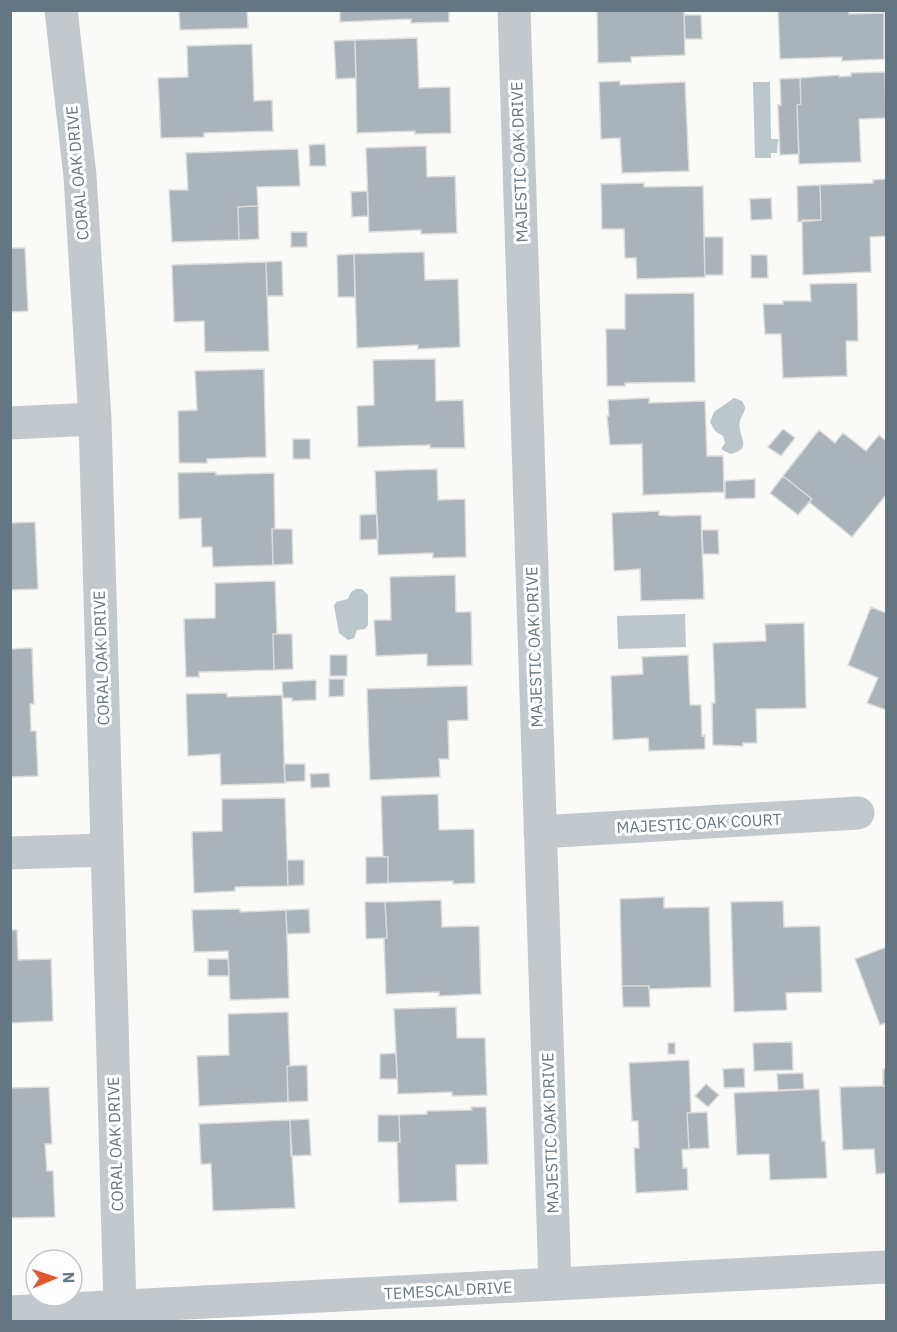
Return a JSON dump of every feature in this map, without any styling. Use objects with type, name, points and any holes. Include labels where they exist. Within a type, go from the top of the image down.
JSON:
[{"type":"street","name":"CORAL OAK DRIVE","points":[[61,10],[80,176],[94,419],[120,1307]]},
{"type":"street","name":"MAJESTIC OAK DRIVE","points":[[514,10],[555,1284]]},
{"type":"street","points":[[10,423],[94,419]]},
{"type":"street","name":"MAJESTIC OAK COURT","points":[[540,832],[858,813]]},
{"type":"street","points":[[10,853],[106,850]]},
{"type":"street","name":"TEMESCAL DRIVE","points":[[10,1312],[886,1267]]},
{"type":"shaded area","points":[[753,82],[770,82],[771,139],[778,139],[777,153],[771,153],[771,158],[755,158]]},
{"type":"shaded area","points":[[734,398],[742,401],[745,407],[739,426],[743,445],[742,449],[730,454],[721,449],[725,443],[723,436],[715,431],[710,422],[714,412]]},
{"type":"shaded area","points":[[362,589],[368,595],[368,625],[365,629],[357,630],[354,638],[348,640],[339,633],[334,606],[336,602],[348,599],[351,592]]},
{"type":"shaded area","points":[[685,614],[686,647],[618,649],[617,616]]},
{"type":"building","points":[[179,10],[247,10],[248,28],[180,30]]},
{"type":"building","points":[[340,10],[449,10],[449,22],[411,23],[411,19],[340,22]]},
{"type":"building","points":[[597,10],[684,10],[685,55],[631,57],[631,62],[598,63]]},
{"type":"building","points":[[778,10],[849,10],[849,14],[884,13],[884,59],[842,61],[842,57],[780,59]]},
{"type":"building","points":[[684,15],[701,15],[702,39],[685,39]]},
{"type":"building","points":[[417,38],[419,88],[450,87],[451,133],[415,134],[415,131],[357,133],[355,40]]},
{"type":"building","points":[[355,40],[356,78],[336,79],[334,41]]},
{"type":"building","points":[[252,44],[254,101],[272,100],[273,131],[204,133],[204,137],[161,138],[158,78],[188,77],[187,46]]},
{"type":"building","points":[[885,72],[886,118],[859,119],[861,162],[799,164],[797,105],[801,104],[800,78]]},
{"type":"building","points":[[800,78],[801,104],[797,105],[799,154],[780,155],[778,105],[781,105],[780,79]]},
{"type":"building","points":[[620,81],[620,85],[685,82],[689,171],[622,173],[620,138],[601,139],[599,82]]},
{"type":"building","points":[[325,144],[326,166],[310,166],[309,145]]},
{"type":"building","points":[[426,146],[427,177],[455,176],[457,233],[421,234],[421,230],[369,232],[366,148]]},
{"type":"building","points":[[298,149],[300,186],[257,187],[258,206],[238,207],[239,240],[172,242],[169,190],[188,190],[186,153]]},
{"type":"building","points":[[886,179],[886,236],[870,237],[871,272],[803,275],[802,220],[821,220],[820,185],[873,183],[873,180]]},
{"type":"building","points":[[644,183],[644,187],[703,186],[705,277],[637,279],[636,258],[625,258],[624,229],[602,229],[601,184]]},
{"type":"building","points":[[820,185],[821,220],[798,222],[797,186]]},
{"type":"building","points":[[367,191],[368,216],[352,217],[351,192]]},
{"type":"building","points":[[771,198],[772,219],[751,220],[750,199]]},
{"type":"building","points":[[258,206],[259,239],[239,240],[238,207]]},
{"type":"building","points":[[291,232],[307,232],[307,247],[291,247]]},
{"type":"building","points":[[704,237],[723,237],[723,275],[705,275]]},
{"type":"building","points":[[10,248],[25,248],[28,311],[10,312]]},
{"type":"building","points":[[424,252],[425,280],[458,279],[460,347],[418,349],[418,345],[357,348],[354,254]]},
{"type":"building","points":[[354,254],[355,297],[338,297],[337,255]]},
{"type":"building","points":[[751,255],[767,255],[768,278],[751,278]]},
{"type":"building","points":[[282,261],[283,296],[267,296],[266,262]]},
{"type":"building","points":[[266,262],[269,351],[205,352],[204,321],[174,322],[172,265]]},
{"type":"building","points":[[857,283],[858,341],[846,341],[847,376],[783,378],[781,334],[765,334],[763,304],[811,301],[810,284]]},
{"type":"building","points":[[694,293],[695,382],[625,383],[625,386],[607,386],[606,329],[625,329],[625,294]]},
{"type":"building","points":[[435,359],[436,401],[463,400],[465,448],[430,448],[430,445],[358,447],[357,406],[374,405],[373,360]]},
{"type":"building","points":[[264,369],[266,457],[207,459],[207,463],[179,463],[178,411],[197,410],[195,371]]},
{"type":"building","points":[[649,398],[649,403],[705,401],[707,456],[723,456],[724,492],[643,495],[642,444],[610,445],[607,416],[609,416],[608,400]]},
{"type":"building","points":[[783,429],[795,438],[781,456],[768,447]]},
{"type":"building","points":[[819,430],[835,443],[843,433],[866,451],[879,435],[886,441],[886,495],[852,537],[809,502],[812,499],[783,476]]},
{"type":"building","points":[[293,439],[310,439],[310,459],[293,459]]},
{"type":"building","points":[[437,469],[438,500],[465,499],[466,557],[433,558],[433,553],[378,555],[375,471]]},
{"type":"building","points":[[216,472],[216,475],[274,473],[273,565],[213,567],[212,547],[202,547],[201,518],[179,519],[178,473]]},
{"type":"building","points":[[783,476],[812,499],[798,515],[770,493]]},
{"type":"building","points":[[755,479],[755,498],[725,499],[725,481]]},
{"type":"building","points":[[659,511],[659,515],[701,515],[704,599],[641,601],[640,569],[614,571],[612,513]]},
{"type":"building","points":[[377,514],[378,539],[360,540],[360,515]]},
{"type":"building","points":[[35,522],[38,589],[10,590],[10,523]]},
{"type":"building","points":[[272,529],[292,529],[293,564],[273,565]]},
{"type":"building","points":[[702,530],[718,530],[719,554],[703,554]]},
{"type":"building","points":[[455,575],[456,612],[471,612],[472,665],[427,666],[427,654],[376,656],[374,620],[391,620],[390,577]]},
{"type":"building","points":[[275,581],[277,634],[273,634],[274,670],[199,672],[199,677],[186,677],[184,619],[215,618],[215,583]]},
{"type":"building","points":[[871,607],[886,613],[886,710],[867,703],[878,678],[848,665]]},
{"type":"building","points":[[804,623],[806,708],[756,709],[757,743],[743,743],[743,746],[713,745],[712,703],[715,703],[713,643],[766,641],[765,624]]},
{"type":"building","points":[[273,634],[292,634],[293,669],[274,670]]},
{"type":"building","points":[[32,648],[34,704],[30,704],[31,731],[36,731],[38,776],[10,777],[10,649]]},
{"type":"building","points":[[330,655],[347,655],[347,676],[330,676]]},
{"type":"building","points":[[688,655],[690,705],[701,705],[702,736],[705,735],[705,749],[649,751],[648,738],[613,740],[611,676],[643,674],[642,657]]},
{"type":"building","points":[[329,679],[344,679],[344,696],[329,697]]},
{"type":"building","points":[[316,680],[316,700],[292,701],[292,698],[283,698],[282,682]]},
{"type":"building","points":[[467,686],[468,720],[448,721],[449,759],[439,759],[440,777],[370,780],[367,689]]},
{"type":"building","points":[[227,693],[227,697],[282,695],[285,783],[221,785],[220,754],[188,756],[186,694]]},
{"type":"building","points":[[284,764],[305,764],[305,781],[285,782]]},
{"type":"building","points":[[329,773],[330,787],[311,788],[310,774]]},
{"type":"building","points":[[438,794],[439,830],[474,829],[475,883],[453,884],[453,881],[388,883],[388,857],[383,857],[381,796]]},
{"type":"building","points":[[285,798],[288,886],[235,887],[235,891],[194,893],[192,832],[222,831],[222,799]]},
{"type":"building","points":[[366,857],[388,857],[388,883],[366,884]]},
{"type":"building","points":[[287,860],[304,860],[304,885],[288,886]]},
{"type":"building","points":[[664,897],[664,908],[709,907],[711,987],[649,989],[649,986],[622,986],[620,899]]},
{"type":"building","points":[[441,900],[442,927],[479,926],[481,994],[439,996],[439,992],[386,994],[385,902]]},
{"type":"building","points":[[783,901],[784,927],[820,926],[822,992],[786,993],[787,1010],[734,1012],[731,902]]},
{"type":"building","points":[[365,902],[385,902],[387,938],[366,939]]},
{"type":"building","points":[[240,909],[240,912],[286,910],[289,998],[230,1000],[228,951],[194,952],[192,910]]},
{"type":"building","points":[[309,909],[310,933],[287,934],[286,910]]},
{"type":"building","points":[[10,930],[17,930],[18,960],[51,959],[53,1021],[10,1023]]},
{"type":"building","points":[[886,947],[886,1023],[880,1025],[855,959]]},
{"type":"building","points":[[208,959],[228,959],[229,976],[208,976]]},
{"type":"building","points":[[622,986],[649,986],[650,1007],[623,1007]]},
{"type":"building","points":[[456,1007],[457,1038],[485,1038],[487,1095],[452,1096],[452,1092],[398,1094],[394,1009]]},
{"type":"building","points":[[288,1012],[290,1066],[287,1066],[288,1102],[199,1106],[197,1056],[229,1055],[228,1014]]},
{"type":"building","points":[[792,1042],[793,1070],[754,1071],[753,1043]]},
{"type":"building","points":[[668,1043],[675,1043],[675,1054],[668,1054]]},
{"type":"building","points":[[396,1053],[397,1079],[380,1079],[380,1054]]},
{"type":"building","points":[[689,1060],[691,1113],[687,1113],[689,1149],[682,1150],[683,1168],[687,1168],[688,1190],[636,1193],[634,1148],[639,1148],[638,1121],[632,1121],[629,1063]]},
{"type":"building","points":[[307,1065],[308,1101],[288,1102],[287,1066]]},
{"type":"building","points":[[744,1068],[745,1087],[724,1088],[723,1069]]},
{"type":"building","points":[[883,1069],[886,1069],[886,1086],[883,1086]]},
{"type":"building","points":[[803,1073],[804,1089],[778,1090],[777,1074]]},
{"type":"building","points":[[706,1084],[719,1095],[708,1107],[695,1096]]},
{"type":"building","points":[[886,1086],[886,1173],[876,1174],[874,1149],[843,1150],[840,1087]]},
{"type":"building","points":[[49,1087],[52,1144],[45,1144],[47,1171],[53,1171],[55,1217],[10,1218],[10,1088]]},
{"type":"building","points":[[819,1089],[827,1178],[770,1180],[769,1154],[737,1155],[734,1093]]},
{"type":"building","points":[[471,1107],[486,1107],[488,1164],[456,1165],[457,1201],[399,1203],[397,1142],[400,1142],[399,1115],[427,1114],[427,1111],[472,1110]]},
{"type":"building","points":[[707,1112],[709,1148],[689,1149],[687,1113]]},
{"type":"building","points":[[378,1115],[399,1115],[400,1142],[378,1142]]},
{"type":"building","points":[[309,1119],[311,1155],[291,1156],[290,1120]]},
{"type":"building","points":[[290,1120],[295,1208],[213,1211],[211,1164],[201,1164],[199,1124]]}]
